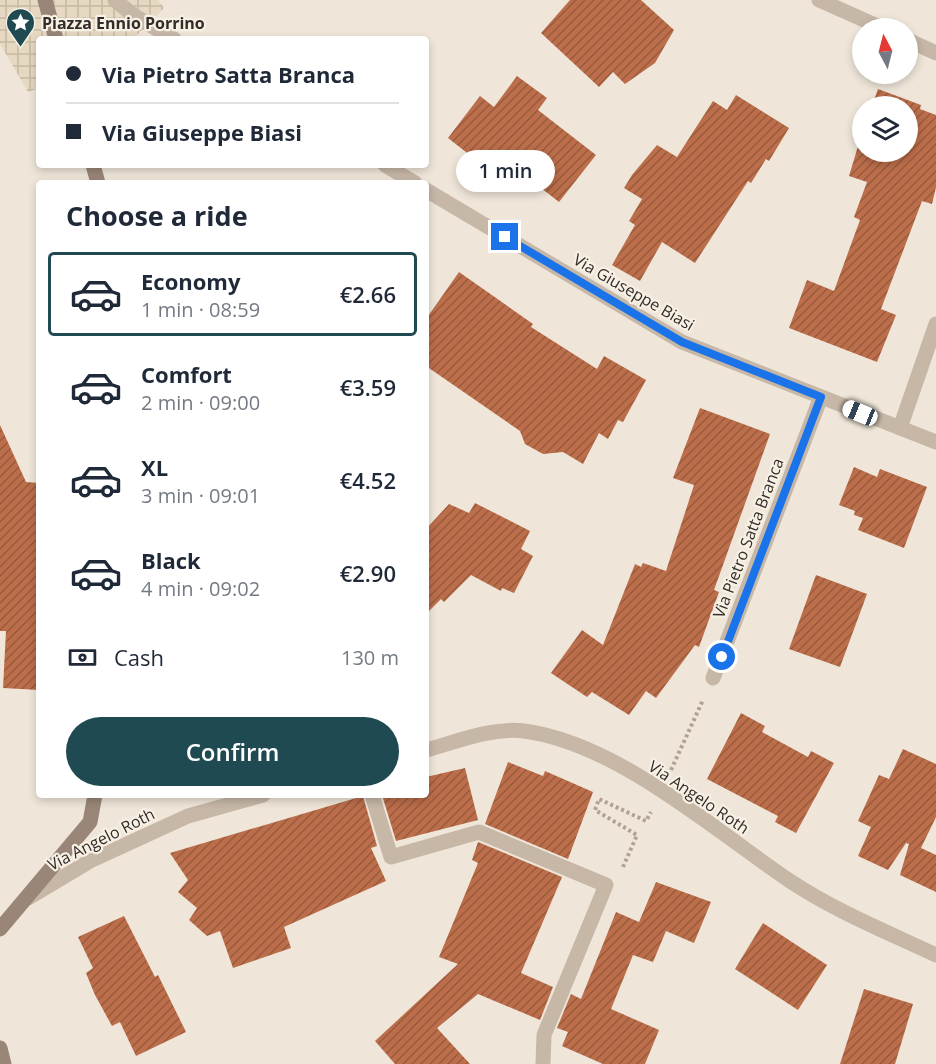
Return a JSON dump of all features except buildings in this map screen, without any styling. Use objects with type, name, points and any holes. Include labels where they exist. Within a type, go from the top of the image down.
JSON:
[{"type":"main road","points":[[45,0],[55,36]]},
{"type":"main road","points":[[0,929],[90,822],[94,798]]},
{"type":"main road","points":[[0,1048],[4,1064]]},
{"type":"street","points":[[116,0],[133,15],[169,36]]},
{"type":"street","points":[[819,0],[860,18]]},
{"type":"street","points":[[918,45],[936,53]]},
{"type":"street","points":[[390,168],[410,180]]},
{"type":"street","name":"Via Giuseppe Biasi","points":[[429,192],[682,342],[936,442]]},
{"type":"street","points":[[900,428],[936,324]]},
{"type":"street","name":"Via Pietro Satta Branca","points":[[713,678],[821,397]]},
{"type":"street","name":"Via Angelo Roth","points":[[429,749],[482,735],[522,731],[574,743],[662,790],[792,883],[858,919],[936,955]]},
{"type":"street","name":"Via Angelo Roth","points":[[26,899],[90,861],[188,816],[252,798]]},
{"type":"street","points":[[373,798],[391,857],[480,832],[606,885],[544,1035],[543,1064]]},
{"type":"path","points":[[662,790],[713,678]]},
{"type":"path","points":[[618,871],[625,864],[637,835],[595,810],[599,799],[646,821]]},
{"type":"shaded area","name":"Piazza Ennio Porrino","points":[[0,0],[158,0],[164,8],[136,36],[36,36],[36,89],[28,92],[0,44]]},
{"type":"place","name":"Piazza Ennio Porrino","points":[[21,48]]},
{"type":"route","points":[[505,237],[682,342],[821,397],[722,657]]}]
